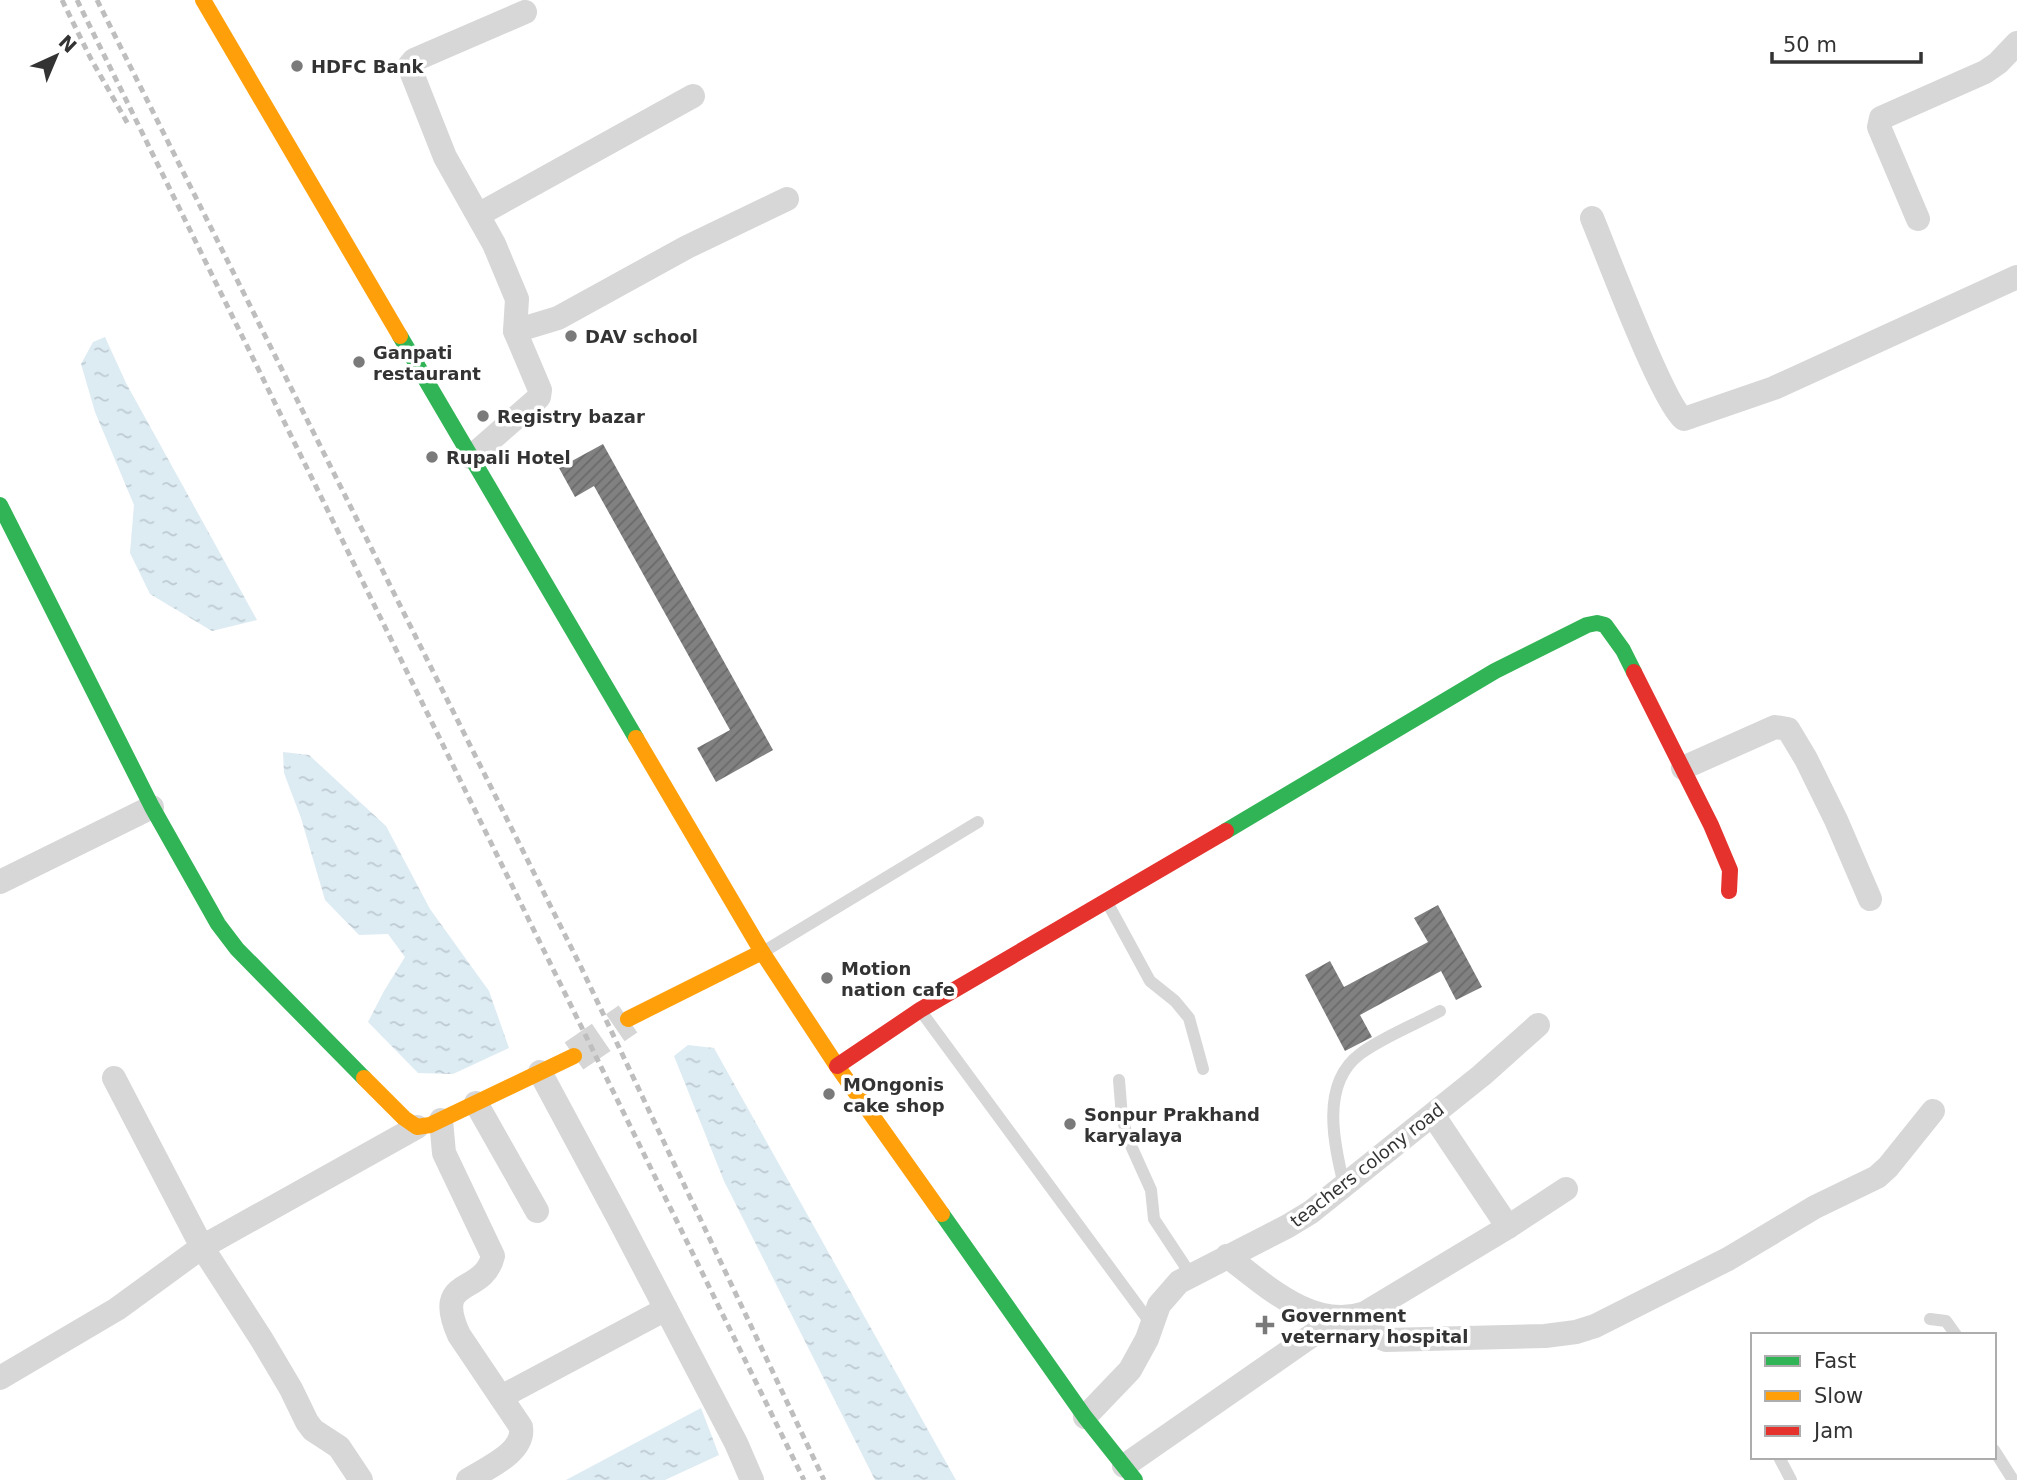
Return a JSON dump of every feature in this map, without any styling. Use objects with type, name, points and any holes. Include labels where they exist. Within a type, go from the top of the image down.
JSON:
[{"type":"street","points":[[203,0],[762,952],[836,1066],[1085,1418],[1130,1473],[1342,1318],[1365,1313],[1566,1189]]},
{"type":"street","points":[[471,457],[539,397],[538,383],[515,331],[517,299],[494,244],[445,157],[409,66],[414,60],[525,12]]},
{"type":"street","points":[[1918,219],[1879,127],[1881,118],[1985,72],[2017,43]]},
{"type":"street","points":[[478,215],[693,96]]},
{"type":"street","points":[[515,331],[558,318],[687,247],[787,199]]},
{"type":"street","points":[[1592,218],[1665,391],[1677,414],[1684,419],[1774,388],[2017,277]]},
{"type":"street","points":[[0,505],[152,807],[218,924],[237,949],[416,1127]]},
{"type":"street","points":[[836,1066],[920,1010],[1495,671],[1587,625],[1597,623],[1605,625],[1612,632],[1711,825],[1730,870],[1729,891]]},
{"type":"street","points":[[1682,768],[1775,727],[1788,729],[1836,820],[1870,899]]},
{"type":"street","points":[[0,882],[152,807]]},
{"type":"street","points":[[628,1019],[762,952]]},
{"type":"street","name":"teachers colony road","points":[[1085,1418],[1130,1370],[1159,1305],[1179,1282],[1311,1212],[1433,1115],[1538,1025]]},
{"type":"street","points":[[0,1378],[117,1309],[202,1247],[416,1127],[430,1125],[574,1056]]},
{"type":"street","points":[[540,1072],[666,1309],[752,1480]]},
{"type":"street","points":[[114,1078],[202,1247],[268,1350],[307,1422],[313,1430],[339,1447],[361,1480]]},
{"type":"street","points":[[476,1103],[537,1211]]},
{"type":"street","points":[[1227,1256],[1279,1295],[1308,1311],[1342,1318],[1385,1340],[1545,1336],[1586,1329],[1728,1259],[1815,1207],[1877,1177],[1933,1111]]},
{"type":"street","points":[[1433,1115],[1508,1227]]},
{"type":"street","points":[[441,1120],[444,1153],[493,1256],[491,1264],[481,1276],[452,1298],[452,1321],[521,1427],[523,1437],[518,1446],[507,1455],[468,1480]]},
{"type":"street","points":[[501,1397],[666,1309]]},
{"type":"lane","points":[[762,952],[978,822]]},
{"type":"lane","points":[[1107,902],[1150,981],[1175,1001],[1189,1018],[1203,1069]]},
{"type":"lane","points":[[920,1010],[1152,1325]]},
{"type":"lane","points":[[1344,1185],[1338,1158],[1334,1100],[1348,1065],[1360,1054],[1440,1011]]},
{"type":"lane","points":[[1119,1080],[1122,1117],[1128,1139],[1151,1190],[1154,1219],[1191,1275]]},
{"type":"lane","points":[[1930,1319],[1945,1321],[1954,1333]]},
{"type":"lane","points":[[1996,1453],[2013,1480]]},
{"type":"lane","points":[[1780,1459],[1791,1480]]},
{"type":"water","points":[[105,337],[126,383],[257,620],[212,631],[150,594],[130,553],[134,505],[95,412],[81,364],[93,342]]},
{"type":"water","points":[[283,752],[309,755],[386,826],[430,909],[489,991],[509,1048],[453,1074],[418,1073],[368,1022],[405,957],[388,934],[359,935],[325,900],[301,818],[284,773]]},
{"type":"water","points":[[688,1045],[714,1048],[956,1480],[875,1480],[724,1181],[674,1056]]},
{"type":"water","points":[[701,1408],[719,1455],[665,1480],[566,1480]]},
{"type":"building","points":[[603,444],[773,750],[716,782],[697,748],[730,730],[594,486],[575,497],[559,468]]},
{"type":"building","points":[[1438,905],[1482,987],[1456,1000],[1441,971],[1360,1015],[1372,1037],[1345,1051],[1305,975],[1330,961],[1344,987],[1428,942],[1414,918]]},
{"type":"tunnel","points":[[574,1056],[628,1019]]},
{"type":"railway","points":[[62,0],[91,59],[128,124]]},
{"type":"railway","points":[[77,0],[804,1480]]},
{"type":"railway","points":[[97,0],[580,965],[824,1480]]},
{"type":"traffic: fast","points":[[400,336],[636,738]]},
{"type":"traffic: fast","points":[[0,505],[152,807],[218,924],[237,949],[364,1078]]},
{"type":"traffic: fast","points":[[1226,831],[1495,671],[1587,625],[1605,625],[1623,650],[1634,672]]},
{"type":"traffic: fast","points":[[942,1214],[1085,1417],[1135,1480]]},
{"type":"traffic: slow","points":[[203,0],[400,336]]},
{"type":"traffic: slow","points":[[636,738],[762,952],[837,1066],[942,1214]]},
{"type":"traffic: slow","points":[[628,1019],[762,952]]},
{"type":"traffic: slow","points":[[364,1078],[404,1118],[417,1127],[430,1125],[574,1056]]},
{"type":"traffic: jam","points":[[1634,672],[1711,825],[1730,870],[1729,891]]},
{"type":"traffic: jam","points":[[837,1066],[920,1010],[1226,831]]},
{"type":"place","name":"HDFC Bank","points":[[297,66]]},
{"type":"place","name":"DAV school","points":[[571,336]]},
{"type":"place","name":"Ganpati restaurant","points":[[359,362]]},
{"type":"place","name":"Registry bazar","points":[[483,416]]},
{"type":"place","name":"Rupali Hotel","points":[[432,457]]},
{"type":"place","name":"Motion nation cafe","points":[[827,978]]},
{"type":"place","name":"MOngonis cake shop","points":[[829,1094]]},
{"type":"place","name":"Sonpur Prakhand karyalaya","points":[[1070,1124]]},
{"type":"place","name":"Government veternary hospital","points":[[1265,1325]]}]
